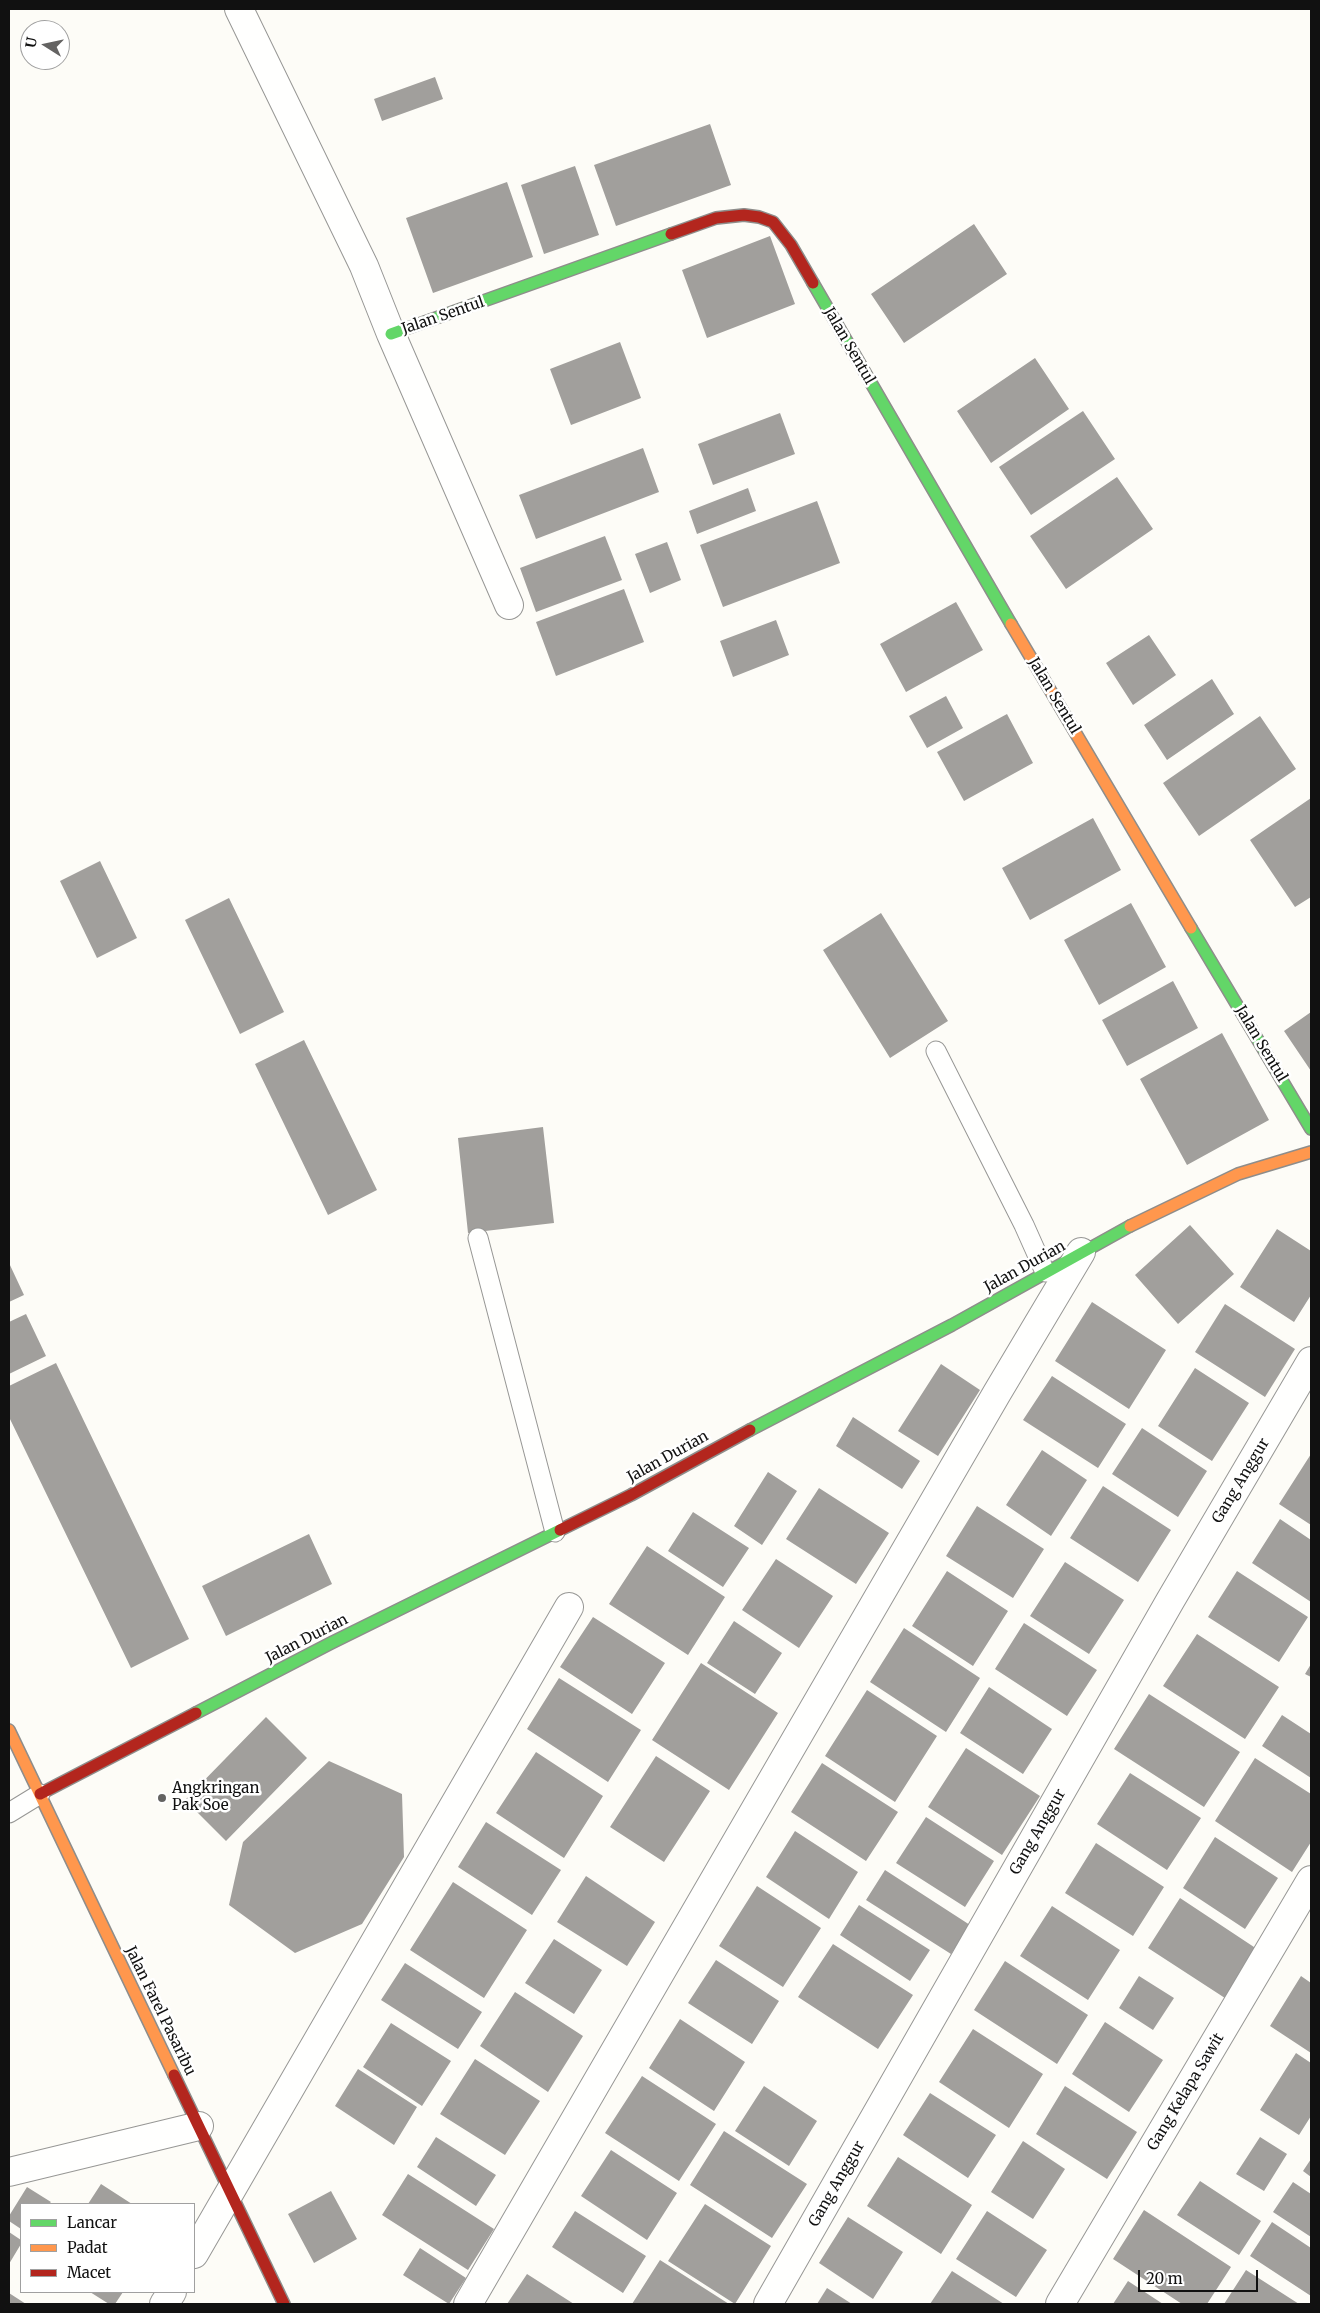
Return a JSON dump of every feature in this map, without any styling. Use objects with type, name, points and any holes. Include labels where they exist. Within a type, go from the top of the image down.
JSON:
[{"type":"street","name":"Jalan Sentul","points":[[239,9],[364,266],[391,334],[716,218],[744,215],[759,217],[773,222],[791,245],[949,520],[1311,1128]]},
{"type":"street","points":[[391,334],[509,605]]},
{"type":"street","name":"Jalan Durian","points":[[40,1794],[225,1697],[631,1495],[760,1424],[952,1325],[1148,1216],[1238,1174],[1311,1152]]},
{"type":"street","points":[[468,2304],[997,1393],[1081,1252]]},
{"type":"street","name":"Gang Anggur","points":[[768,2304],[1170,1601],[1311,1361]]},
{"type":"street","points":[[195,2252],[569,1607]]},
{"type":"street","name":"Jalan Farel Pasaribu","points":[[9,1730],[284,2304]]},
{"type":"street","name":"Gang Kelapa Sawit","points":[[1060,2304],[1311,1880]]},
{"type":"street","points":[[9,2172],[199,2126]]},
{"type":"street","points":[[164,2304],[171,2293]]},
{"type":"lane","points":[[936,1051],[1024,1225],[1045,1272]]},
{"type":"lane","points":[[478,1238],[555,1532]]},
{"type":"lane","points":[[9,1813],[40,1794]]},
{"type":"building","points":[[435,77],[443,99],[382,121],[374,99]]},
{"type":"building","points":[[710,124],[731,185],[616,226],[594,165]]},
{"type":"building","points":[[575,166],[599,235],[544,254],[521,185]]},
{"type":"building","points":[[507,182],[533,257],[433,293],[406,218]]},
{"type":"building","points":[[974,224],[1007,274],[904,343],[871,294]]},
{"type":"building","points":[[770,236],[795,304],[707,338],[682,270]]},
{"type":"building","points":[[620,342],[641,398],[571,425],[550,369]]},
{"type":"building","points":[[1035,358],[1069,409],[991,463],[957,411]]},
{"type":"building","points":[[1083,411],[1115,459],[1031,515],[999,467]]},
{"type":"building","points":[[780,413],[795,454],[713,485],[698,444]]},
{"type":"building","points":[[643,448],[659,492],[536,539],[519,495]]},
{"type":"building","points":[[1117,477],[1153,529],[1066,589],[1030,536]]},
{"type":"building","points":[[748,488],[756,511],[697,534],[689,511]]},
{"type":"building","points":[[817,501],[840,563],[723,607],[700,545]]},
{"type":"building","points":[[605,536],[622,580],[536,612],[520,568]]},
{"type":"building","points":[[667,542],[681,580],[650,593],[635,554]]},
{"type":"building","points":[[624,589],[644,642],[556,676],[536,622]]},
{"type":"building","points":[[956,602],[983,650],[906,692],[880,644]]},
{"type":"building","points":[[776,620],[789,655],[733,677],[720,641]]},
{"type":"building","points":[[1149,635],[1176,675],[1133,705],[1106,663]]},
{"type":"building","points":[[1212,679],[1234,714],[1167,760],[1144,725]]},
{"type":"building","points":[[946,696],[963,728],[927,748],[909,716]]},
{"type":"building","points":[[1007,714],[1033,763],[964,801],[937,752]]},
{"type":"building","points":[[1260,716],[1296,769],[1199,836],[1163,783]]},
{"type":"building","points":[[1311,798],[1311,897],[1295,907],[1250,840]]},
{"type":"building","points":[[1093,818],[1121,870],[1030,920],[1002,868]]},
{"type":"building","points":[[100,861],[137,938],[97,958],[60,881]]},
{"type":"building","points":[[229,898],[284,1012],[240,1034],[185,920]]},
{"type":"building","points":[[1131,903],[1166,967],[1099,1005],[1064,940]]},
{"type":"building","points":[[881,913],[948,1021],[890,1058],[823,950]]},
{"type":"building","points":[[1173,981],[1198,1028],[1127,1066],[1102,1020]]},
{"type":"building","points":[[1311,1012],[1311,1071],[1284,1031]]},
{"type":"building","points":[[1222,1033],[1269,1120],[1187,1165],[1140,1079]]},
{"type":"building","points":[[304,1040],[377,1190],[328,1215],[255,1064]]},
{"type":"building","points":[[543,1127],[554,1223],[468,1233],[458,1138]]},
{"type":"building","points":[[1190,1225],[1234,1274],[1178,1324],[1135,1275]]},
{"type":"building","points":[[1277,1229],[1311,1251],[1311,1295],[1294,1322],[1240,1287]]},
{"type":"building","points":[[9,1263],[24,1295],[9,1302]]},
{"type":"building","points":[[1092,1302],[1166,1350],[1129,1409],[1055,1361]]},
{"type":"building","points":[[1225,1304],[1295,1349],[1265,1397],[1195,1352]]},
{"type":"building","points":[[26,1314],[46,1356],[9,1374],[9,1322]]},
{"type":"building","points":[[56,1363],[189,1639],[131,1668],[9,1417],[9,1386]]},
{"type":"building","points":[[941,1364],[980,1390],[938,1456],[898,1431]]},
{"type":"building","points":[[1195,1368],[1249,1403],[1212,1461],[1158,1426]]},
{"type":"building","points":[[1052,1376],[1126,1424],[1098,1468],[1023,1420]]},
{"type":"building","points":[[853,1417],[920,1461],[902,1489],[836,1446]]},
{"type":"building","points":[[1142,1428],[1207,1471],[1178,1517],[1112,1474]]},
{"type":"building","points":[[1042,1450],[1087,1480],[1051,1536],[1006,1505]]},
{"type":"building","points":[[1311,1454],[1311,1525],[1279,1504]]},
{"type":"building","points":[[768,1472],[797,1491],[762,1545],[734,1526]]},
{"type":"building","points":[[1103,1486],[1171,1530],[1138,1582],[1070,1538]]},
{"type":"building","points":[[819,1488],[889,1533],[856,1584],[786,1539]]},
{"type":"building","points":[[977,1506],[1044,1549],[1013,1598],[946,1556]]},
{"type":"building","points":[[693,1512],[749,1548],[723,1587],[668,1551]]},
{"type":"building","points":[[1280,1519],[1311,1540],[1311,1602],[1252,1563]]},
{"type":"building","points":[[309,1534],[332,1584],[226,1636],[202,1586]]},
{"type":"building","points":[[647,1546],[725,1597],[688,1655],[609,1604]]},
{"type":"building","points":[[776,1559],[833,1596],[799,1648],[742,1610]]},
{"type":"building","points":[[1065,1562],[1124,1600],[1089,1654],[1030,1616]]},
{"type":"building","points":[[947,1571],[1008,1611],[973,1666],[912,1626]]},
{"type":"building","points":[[1237,1571],[1308,1617],[1279,1662],[1208,1617]]},
{"type":"building","points":[[593,1617],[665,1663],[632,1714],[560,1667]]},
{"type":"building","points":[[734,1621],[782,1653],[755,1694],[707,1663]]},
{"type":"building","points":[[1024,1623],[1097,1670],[1067,1716],[995,1669]]},
{"type":"building","points":[[904,1628],[980,1678],[946,1732],[870,1682]]},
{"type":"building","points":[[1197,1634],[1279,1687],[1245,1739],[1163,1686]]},
{"type":"building","points":[[701,1663],[778,1713],[729,1790],[652,1740]]},
{"type":"building","points":[[1311,1664],[1311,1677],[1305,1674]]},
{"type":"building","points":[[559,1678],[641,1730],[608,1782],[527,1729]]},
{"type":"building","points":[[989,1687],[1052,1729],[1023,1774],[960,1733]]},
{"type":"building","points":[[867,1690],[937,1736],[895,1802],[825,1756]]},
{"type":"building","points":[[1149,1694],[1240,1752],[1204,1807],[1114,1749]]},
{"type":"building","points":[[1282,1715],[1311,1734],[1311,1778],[1262,1746]]},
{"type":"building","points":[[266,1717],[307,1758],[226,1841],[185,1800]]},
{"type":"building","points":[[966,1748],[1040,1796],[1002,1855],[928,1807]]},
{"type":"building","points":[[536,1752],[603,1796],[564,1858],[496,1813]]},
{"type":"building","points":[[656,1756],[710,1791],[664,1862],[610,1827]]},
{"type":"building","points":[[1255,1758],[1311,1794],[1311,1842],[1292,1872],[1215,1821]]},
{"type":"building","points":[[329,1761],[402,1794],[404,1857],[362,1924],[295,1953],[229,1905],[243,1842]]},
{"type":"building","points":[[822,1763],[898,1812],[866,1861],[791,1812]]},
{"type":"building","points":[[1130,1773],[1201,1818],[1167,1870],[1097,1824]]},
{"type":"building","points":[[926,1817],[994,1861],[965,1907],[896,1863]]},
{"type":"building","points":[[486,1822],[561,1870],[532,1915],[458,1867]]},
{"type":"building","points":[[795,1831],[858,1872],[829,1919],[766,1877]]},
{"type":"building","points":[[1215,1837],[1278,1878],[1245,1929],[1183,1888]]},
{"type":"building","points":[[1096,1843],[1164,1887],[1133,1936],[1065,1893]]},
{"type":"building","points":[[885,1870],[970,1925],[951,1954],[866,1900]]},
{"type":"building","points":[[586,1876],[655,1922],[627,1966],[557,1922]]},
{"type":"building","points":[[453,1882],[527,1930],[484,1998],[410,1950]]},
{"type":"building","points":[[757,1886],[821,1928],[783,1987],[719,1946]]},
{"type":"building","points":[[1180,1898],[1260,1951],[1228,2000],[1148,1948]]},
{"type":"building","points":[[859,1905],[930,1950],[910,1981],[840,1935]]},
{"type":"building","points":[[1052,1906],[1120,1950],[1088,2000],[1020,1956]]},
{"type":"building","points":[[554,1939],[602,1970],[574,2014],[525,1983]]},
{"type":"building","points":[[833,1944],[913,1995],[878,2049],[798,1997]]},
{"type":"building","points":[[716,1960],[779,2001],[752,2044],[688,2003]]},
{"type":"building","points":[[1005,1961],[1088,2015],[1057,2064],[974,2010]]},
{"type":"building","points":[[405,1963],[482,2012],[458,2049],[381,2000]]},
{"type":"building","points":[[1139,1976],[1174,1998],[1153,2030],[1119,2008]]},
{"type":"building","points":[[1301,1976],[1311,1983],[1311,2053],[1270,2026]]},
{"type":"building","points":[[515,1992],[583,2036],[548,2092],[480,2046]]},
{"type":"building","points":[[680,2019],[745,2062],[714,2111],[649,2068]]},
{"type":"building","points":[[1105,2022],[1163,2060],[1129,2112],[1072,2074]]},
{"type":"building","points":[[391,2023],[451,2061],[422,2106],[363,2067]]},
{"type":"building","points":[[973,2029],[1043,2074],[1009,2128],[939,2082]]},
{"type":"building","points":[[1296,2053],[1311,2063],[1311,2116],[1299,2135],[1260,2110]]},
{"type":"building","points":[[475,2059],[540,2101],[505,2155],[440,2114]]},
{"type":"building","points":[[358,2069],[417,2107],[394,2145],[335,2106]]},
{"type":"building","points":[[642,2076],[716,2124],[679,2181],[605,2133]]},
{"type":"building","points":[[764,2086],[817,2121],[789,2166],[735,2131]]},
{"type":"building","points":[[1065,2086],[1137,2132],[1107,2179],[1036,2134]]},
{"type":"building","points":[[930,2093],[996,2135],[968,2178],[903,2135]]},
{"type":"building","points":[[724,2131],[807,2184],[772,2238],[690,2185]]},
{"type":"building","points":[[436,2137],[496,2175],[476,2206],[417,2167]]},
{"type":"building","points":[[1260,2137],[1287,2154],[1264,2191],[1236,2174]]},
{"type":"building","points":[[1023,2141],[1065,2169],[1033,2219],[991,2192]]},
{"type":"building","points":[[611,2150],[677,2193],[647,2240],[581,2196]]},
{"type":"building","points":[[898,2157],[972,2205],[941,2254],[867,2206]]},
{"type":"building","points":[[1311,2159],[1311,2177],[1303,2171]]},
{"type":"building","points":[[408,2174],[494,2229],[468,2270],[382,2215]]},
{"type":"building","points":[[1200,2181],[1261,2221],[1239,2255],[1177,2215]]},
{"type":"building","points":[[1293,2182],[1311,2194],[1311,2237],[1273,2212]]},
{"type":"building","points":[[101,2184],[130,2203],[89,2203]]},
{"type":"building","points":[[27,2187],[51,2202],[20,2203],[20,2228],[9,2221],[9,2216]]},
{"type":"building","points":[[331,2191],[357,2239],[314,2263],[288,2214]]},
{"type":"building","points":[[705,2204],[771,2246],[735,2304],[668,2261]]},
{"type":"building","points":[[1144,2210],[1231,2267],[1207,2304],[1182,2304],[1113,2259]]},
{"type":"building","points":[[575,2211],[646,2256],[623,2293],[552,2247]]},
{"type":"building","points":[[987,2211],[1047,2250],[1016,2297],[956,2259]]},
{"type":"building","points":[[848,2217],[903,2252],[873,2299],[819,2263]]},
{"type":"building","points":[[1272,2222],[1311,2248],[1311,2296],[1250,2256]]},
{"type":"building","points":[[9,2232],[20,2239],[20,2246],[9,2264]]},
{"type":"building","points":[[420,2248],[466,2278],[449,2304],[403,2275]]},
{"type":"building","points":[[660,2260],[729,2304],[632,2304]]},
{"type":"building","points":[[1246,2270],[1299,2304],[1224,2304]]},
{"type":"building","points":[[952,2271],[1004,2304],[930,2304]]},
{"type":"building","points":[[527,2274],[574,2304],[507,2304]]},
{"type":"building","points":[[1128,2281],[1163,2304],[1113,2304]]},
{"type":"building","points":[[827,2288],[852,2304],[817,2304]]},
{"type":"building","points":[[9,2293],[26,2304],[9,2304]]},
{"type":"building","points":[[92,2293],[122,2293],[115,2304],[109,2304]]},
{"type":"traffic: fast","points":[[391,334],[671,234]]},
{"type":"traffic: fast","points":[[813,283],[1011,624]]},
{"type":"traffic: fast","points":[[1191,928],[1311,1129]]},
{"type":"traffic: fast","points":[[750,1430],[952,1325],[1130,1226]]},
{"type":"traffic: fast","points":[[196,1713],[331,1643],[560,1530]]},
{"type":"traffic: slow","points":[[1011,624],[1191,928]]},
{"type":"traffic: slow","points":[[1130,1226],[1238,1174],[1311,1152]]},
{"type":"traffic: slow","points":[[9,1730],[174,2075]]},
{"type":"traffic: jam","points":[[671,234],[716,218],[744,215],[759,217],[773,222],[791,245],[813,283]]},
{"type":"traffic: jam","points":[[560,1530],[631,1495],[750,1430]]},
{"type":"traffic: jam","points":[[40,1794],[196,1713]]},
{"type":"traffic: jam","points":[[174,2075],[284,2304]]},
{"type":"place","name":"Angkringan Pak Soe","points":[[162,1798]]}]
